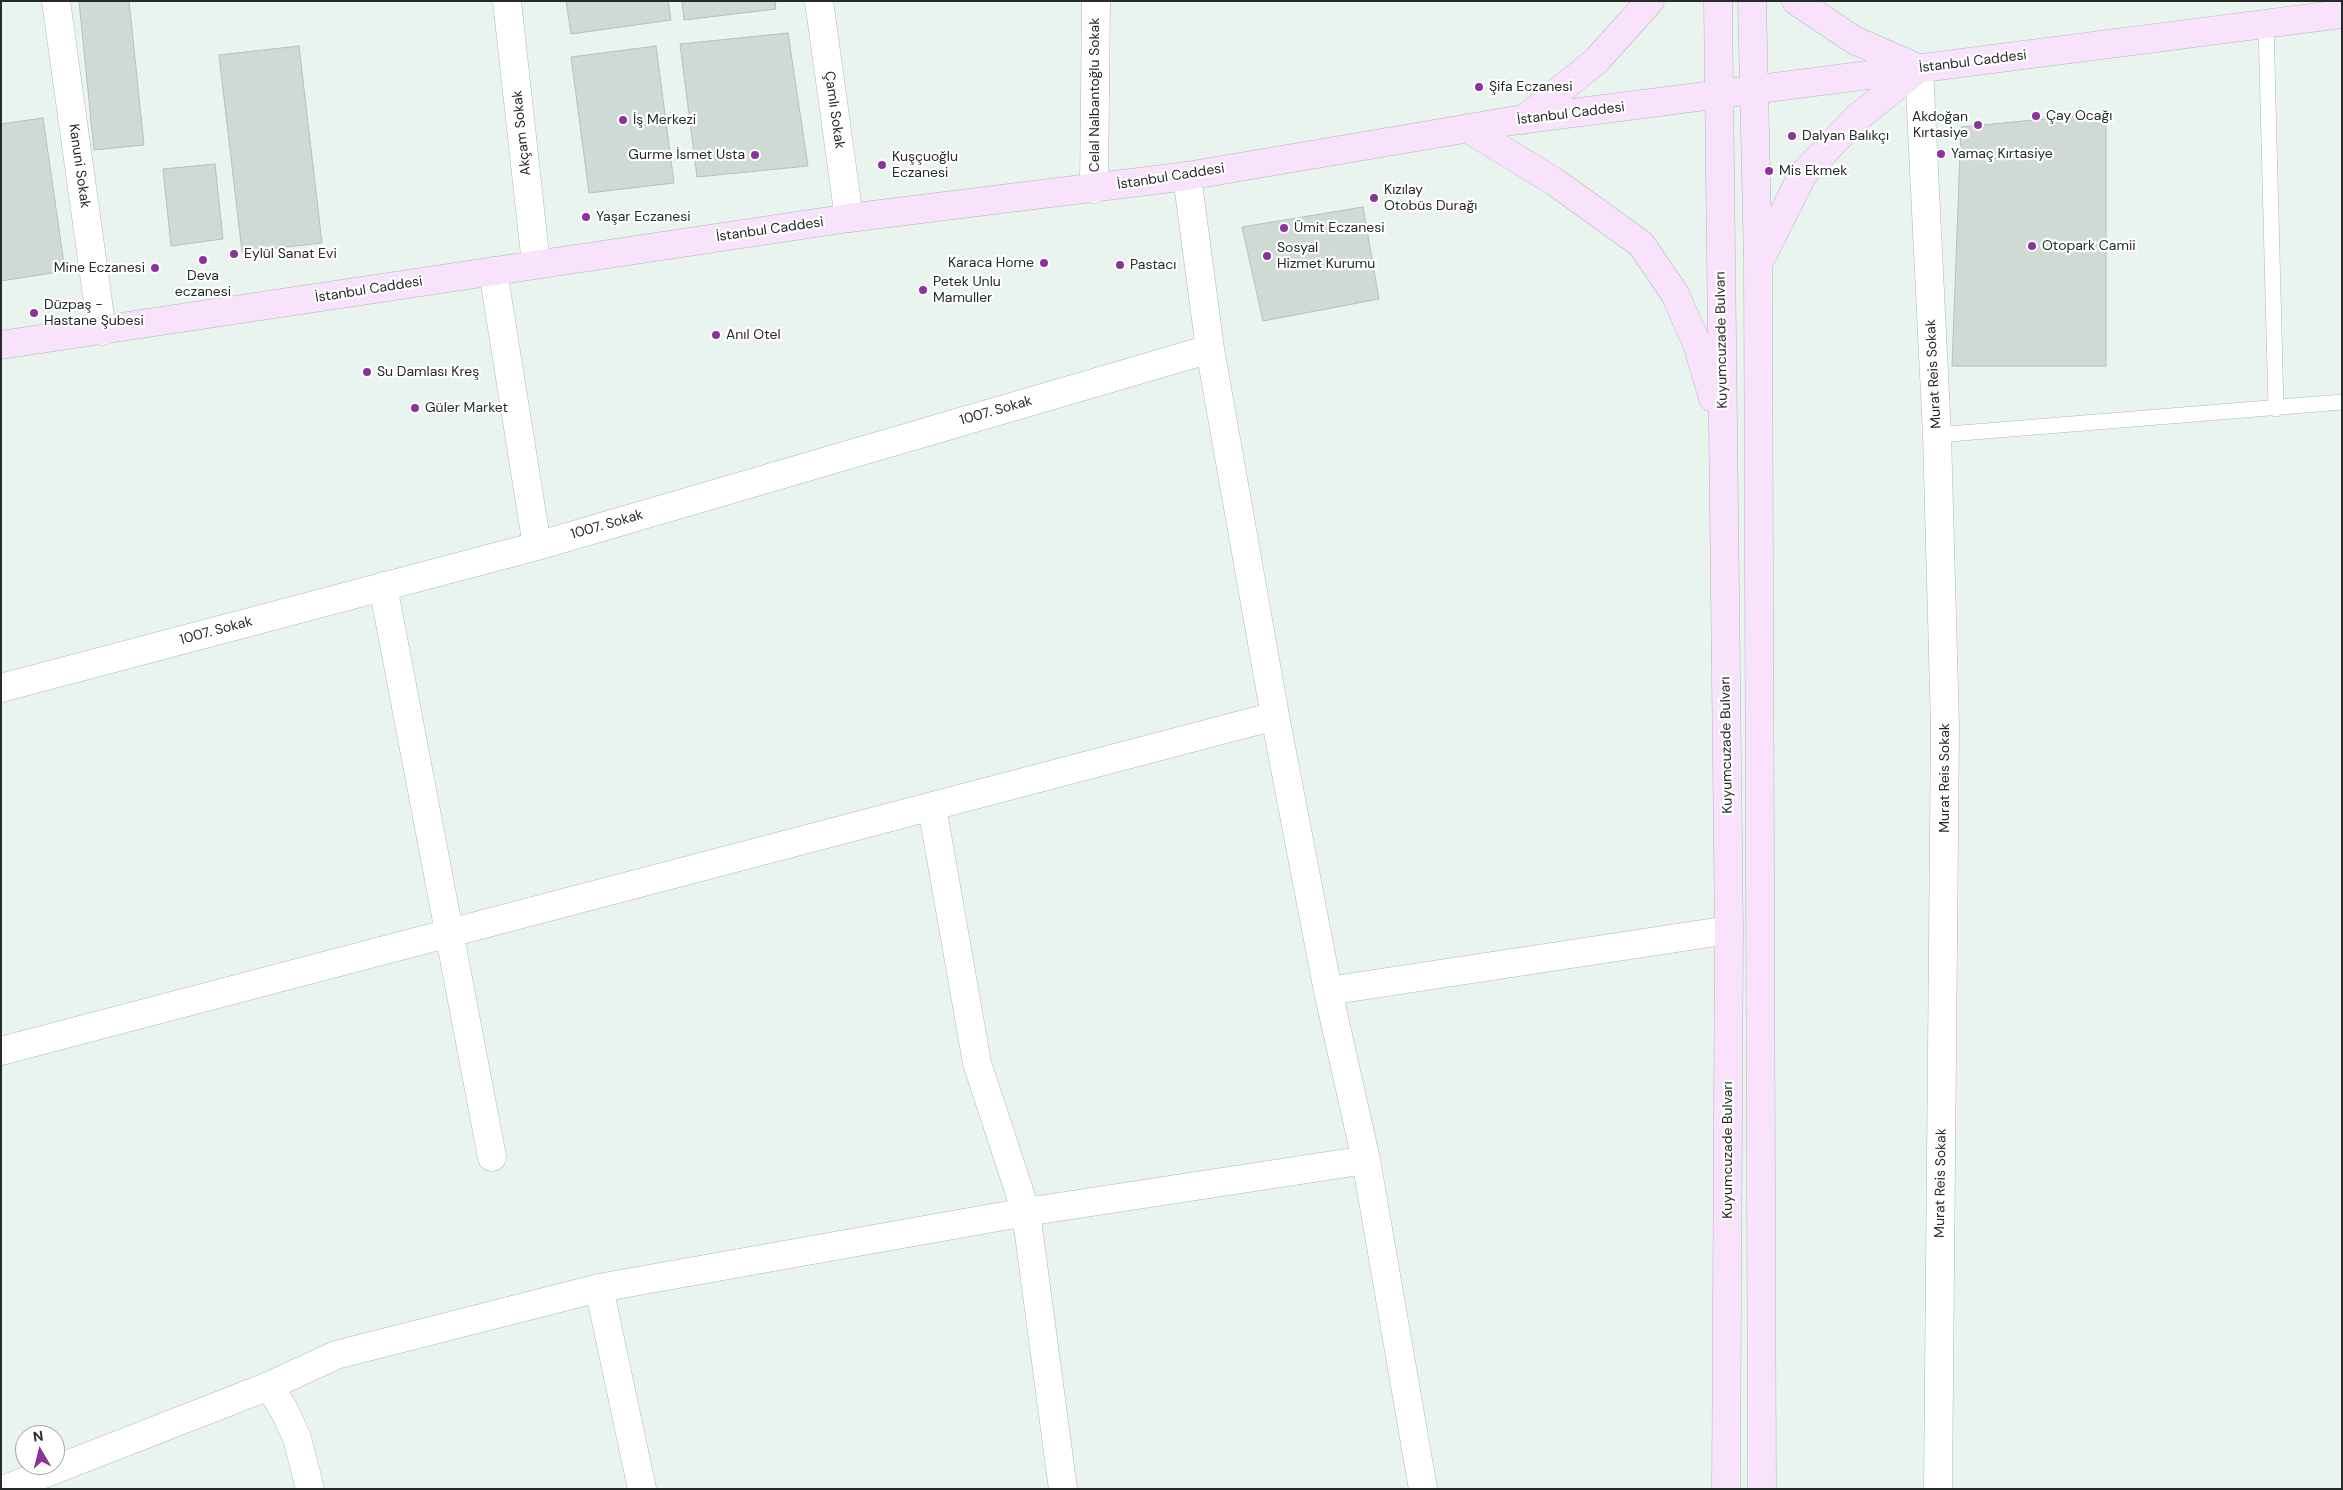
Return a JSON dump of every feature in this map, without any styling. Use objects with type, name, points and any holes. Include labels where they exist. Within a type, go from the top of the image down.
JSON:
[{"type":"main road","points":[[1523,120],[1596,61],[1650,1]]},
{"type":"main road","name":"Kuyumcuzade Bulvarı","points":[[1718,1],[1729,930],[1726,1489]]},
{"type":"main road","points":[[1752,1],[1758,263],[1762,1489]]},
{"type":"main road","points":[[1758,263],[1804,174],[1857,118],[1919,68],[1854,40],[1796,1]]},
{"type":"main road","name":"İstanbul Caddesi","points":[[1,345],[102,332],[536,264],[849,218],[1187,176],[1523,120],[2342,14]]},
{"type":"main road","points":[[1467,128],[1554,182],[1640,244],[1676,294],[1697,344],[1723,432]]},
{"type":"street","name":"Kanuni Sokak","points":[[56,1],[102,332]]},
{"type":"street","name":"Akçam Sokak","points":[[507,1],[536,264]]},
{"type":"street","name":"Çamlı Sokak","points":[[819,1],[849,218]]},
{"type":"street","name":"Celal Nalbantoğlu Sokak","points":[[1094,189],[1096,1]]},
{"type":"street","name":"Murat Reis Sokak","points":[[1919,68],[1937,435],[1945,726],[1938,1489]]},
{"type":"street","points":[[1187,176],[1210,349],[1275,716],[1328,991],[1366,1160],[1423,1489]]},
{"type":"street","points":[[493,271],[537,546]]},
{"type":"street","name":"1007. Sokak","points":[[1,688],[537,546],[1210,349]]},
{"type":"street","points":[[383,586],[492,1157]]},
{"type":"street","points":[[1,1051],[1275,716]]},
{"type":"street","points":[[932,806],[977,1063],[1026,1212],[1063,1489]]},
{"type":"street","points":[[1328,991],[1729,930]]},
{"type":"street","points":[[5,1489],[269,1386],[336,1355],[599,1288],[1026,1212],[1366,1160]]},
{"type":"street","points":[[599,1288],[642,1489]]},
{"type":"street","points":[[269,1386],[284,1410],[297,1438],[310,1489]]},
{"type":"lane","points":[[2266,25],[2276,408]]},
{"type":"lane","points":[[1937,435],[2342,402]]},
{"type":"building","points":[[79,1],[129,1],[144,145],[94,150]]},
{"type":"building","points":[[566,1],[668,1],[671,20],[571,34]]},
{"type":"building","points":[[682,1],[775,1],[776,9],[684,20]]},
{"type":"building","points":[[788,33],[808,166],[697,177],[680,44]]},
{"type":"building","points":[[299,46],[322,243],[242,252],[219,55]]},
{"type":"building","name":"İş Merkezi","points":[[656,46],[674,183],[589,193],[571,57]]},
{"type":"building","name":"Otopark Camii","points":[[2106,113],[2106,366],[1952,366],[1961,127]]},
{"type":"building","points":[[43,118],[65,271],[1,281],[1,124]]},
{"type":"building","points":[[215,164],[223,239],[171,246],[163,169]]},
{"type":"building","points":[[1363,207],[1379,299],[1263,321],[1242,227]]},
{"type":"place","name":"Şifa Eczanesi","points":[[1479,87]]},
{"type":"place","name":"Çay Ocağı","points":[[2036,116]]},
{"type":"place","name":"İş Merkezi","points":[[623,120]]},
{"type":"place","name":"Akdoğan Kırtasiye","points":[[1978,125]]},
{"type":"place","name":"Dalyan Balıkçı","points":[[1792,136]]},
{"type":"place","name":"Yamaç Kırtasiye","points":[[1941,154]]},
{"type":"place","name":"Gurme İsmet Usta","points":[[755,155]]},
{"type":"place","name":"Kuşçuoğlu Eczanesi","points":[[882,165]]},
{"type":"place","name":"Mis Ekmek","points":[[1769,171]]},
{"type":"place","name":"Kızılay Otobüs Durağı","points":[[1374,198]]},
{"type":"place","name":"Yaşar Eczanesi","points":[[586,217]]},
{"type":"place","name":"Ümit Eczanesi","points":[[1284,228]]},
{"type":"place","name":"Otopark Camii","points":[[2032,246]]},
{"type":"place","name":"Eylül Sanat Evi","points":[[234,254]]},
{"type":"place","name":"Sosyal Hizmet Kurumu","points":[[1267,256]]},
{"type":"place","name":"Deva eczanesi","points":[[203,260]]},
{"type":"place","name":"Karaca Home","points":[[1044,263]]},
{"type":"place","name":"Pastacı","points":[[1120,265]]},
{"type":"place","name":"Mine Eczanesi","points":[[155,268]]},
{"type":"place","name":"Petek Unlu Mamuller","points":[[923,290]]},
{"type":"place","name":"Düzpaş - Hastane Şubesi","points":[[34,313]]},
{"type":"place","name":"Anıl Otel","points":[[716,335]]},
{"type":"place","name":"Su Damlası Kreş","points":[[367,372]]},
{"type":"place","name":"Güler Market","points":[[415,408]]}]
